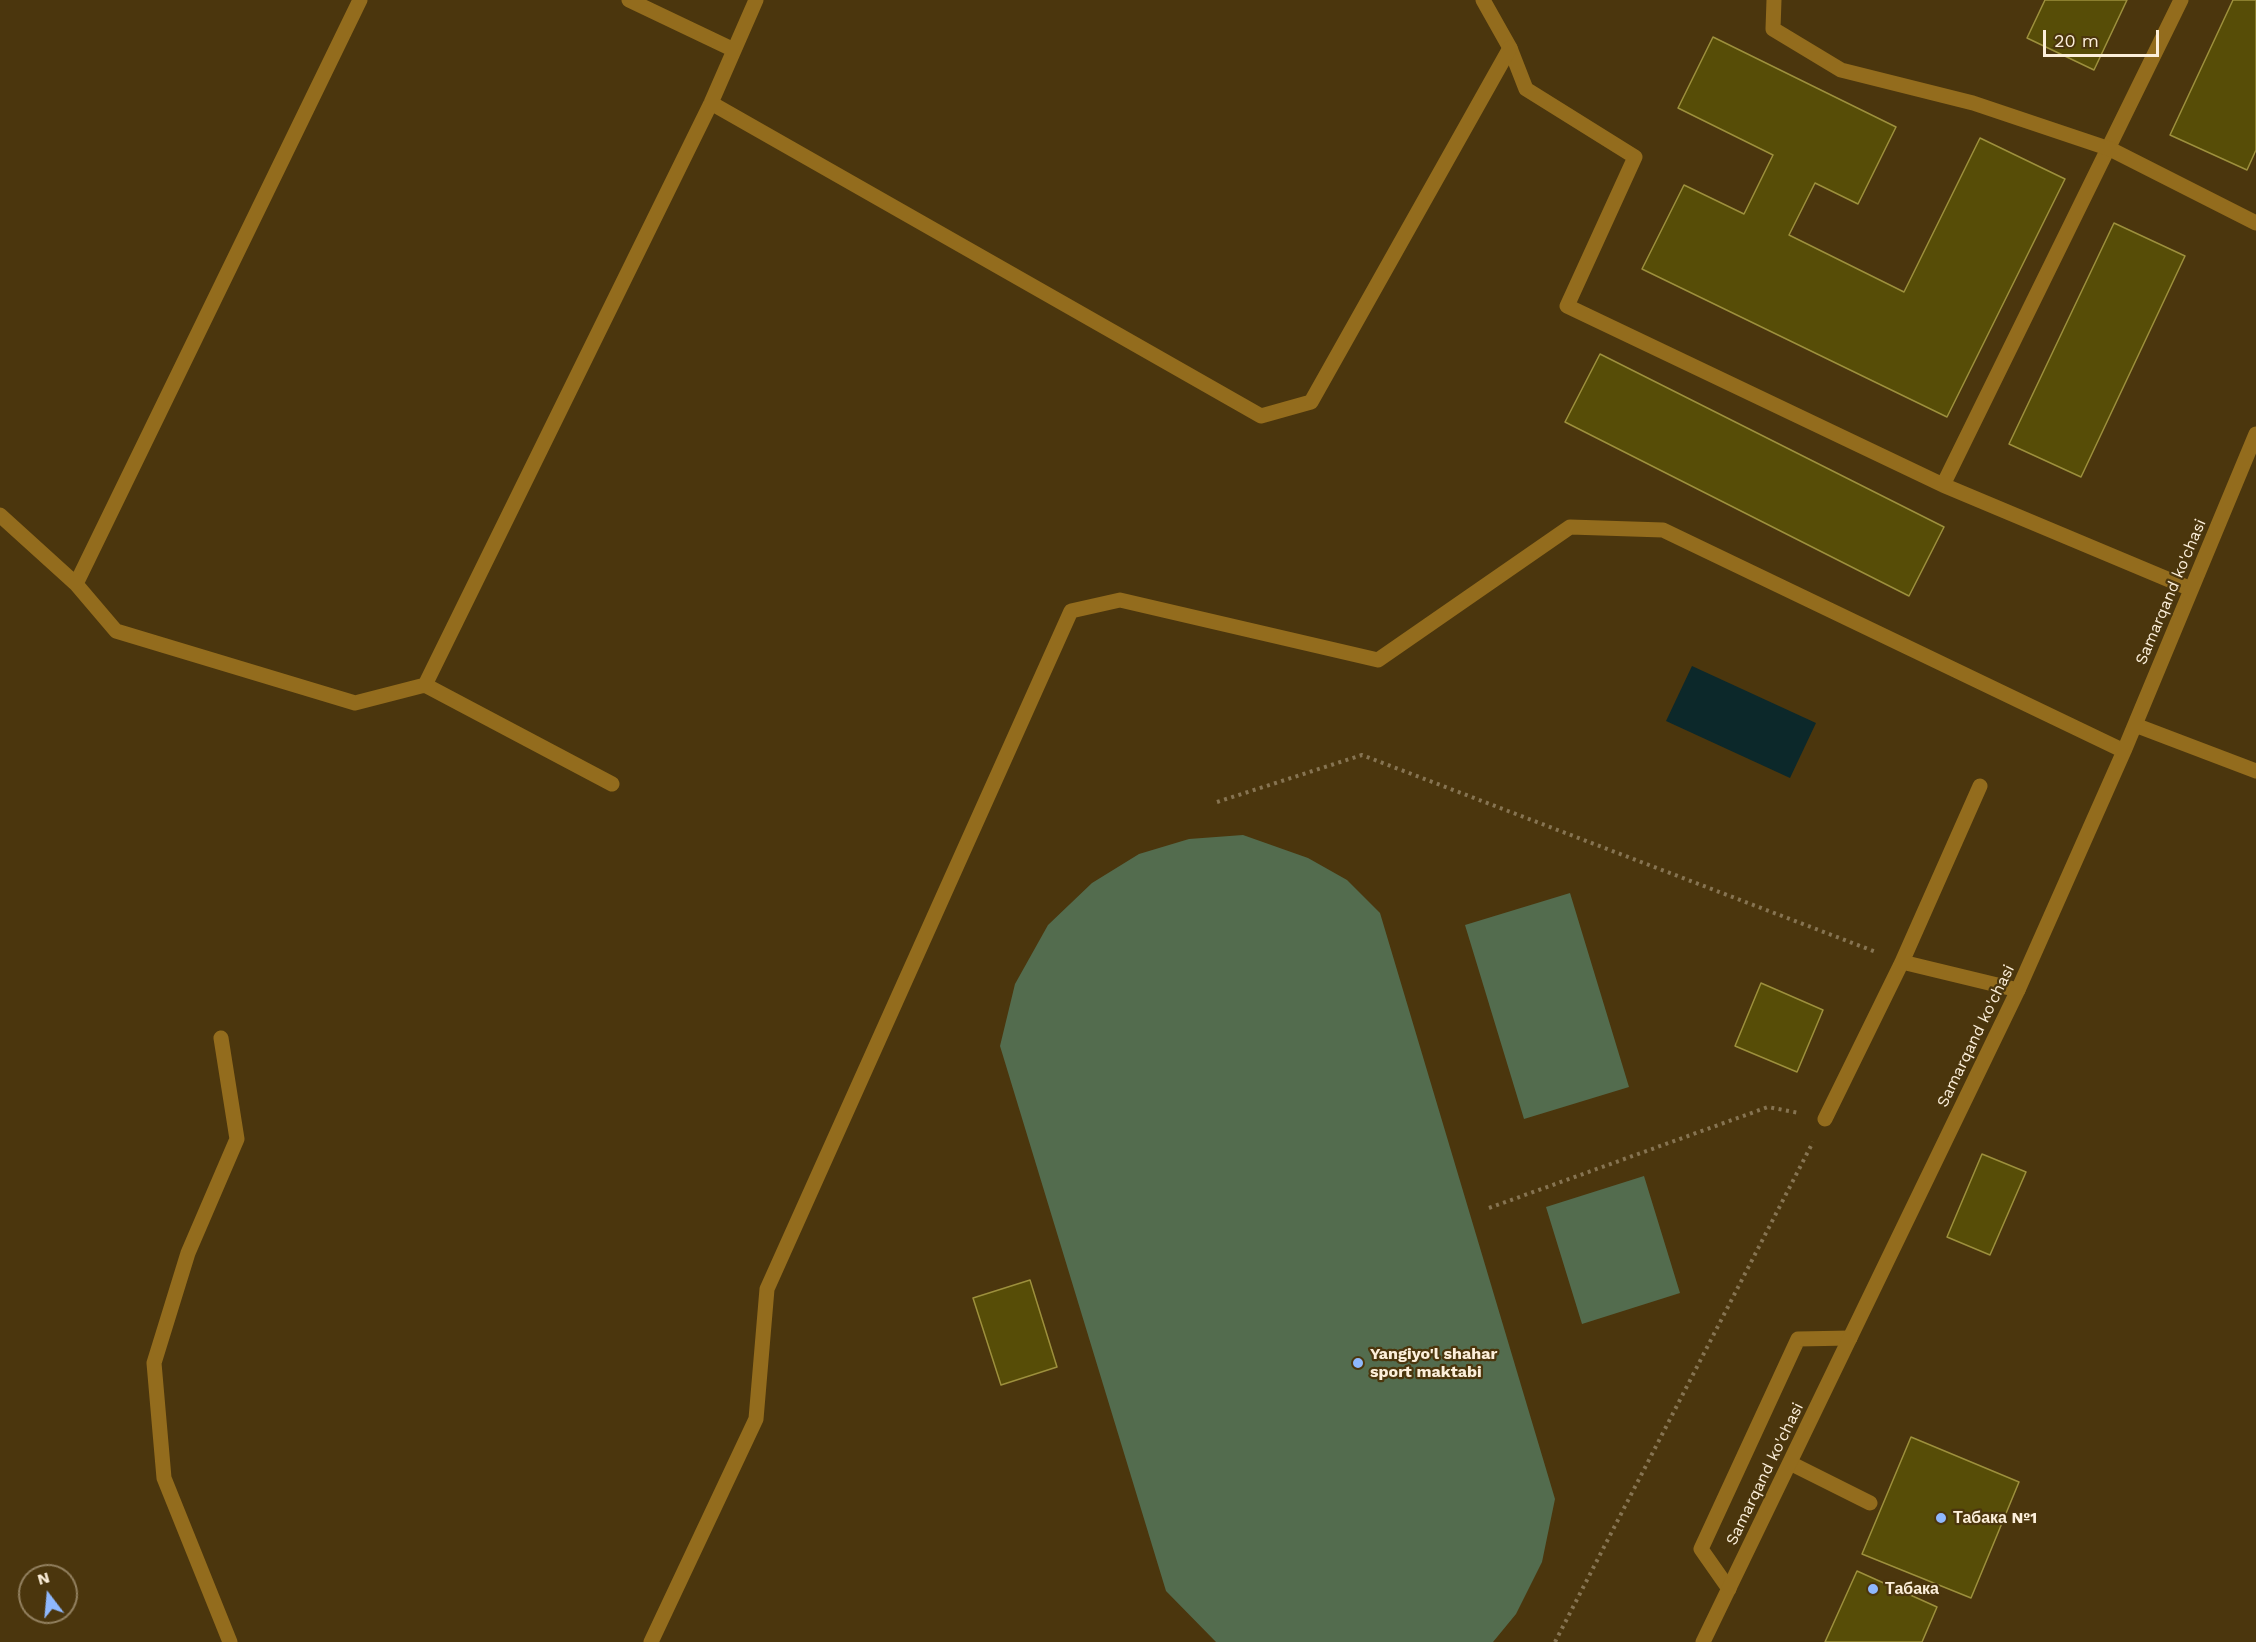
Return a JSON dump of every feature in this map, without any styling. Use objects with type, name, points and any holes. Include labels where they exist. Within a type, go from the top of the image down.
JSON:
[{"type":"street","points":[[76,584],[360,0]]},
{"type":"street","points":[[629,0],[734,50]]},
{"type":"street","points":[[425,685],[711,103],[756,0]]},
{"type":"street","points":[[1483,0],[1510,48],[1526,89],[1635,157],[1567,306],[1943,485],[2191,589]]},
{"type":"street","points":[[1774,0],[1773,29],[1841,70],[1973,102],[2110,149],[2256,223]]},
{"type":"street","points":[[1943,485],[2110,149],[2181,0]]},
{"type":"street","points":[[711,103],[1261,416],[1311,402],[1510,48]]},
{"type":"street","name":"Samarqand ko'chasi","points":[[1703,1642],[2018,990],[2124,751],[2256,434]]},
{"type":"street","points":[[0,515],[76,584],[116,631],[354,703],[425,685],[612,784]]},
{"type":"street","points":[[651,1642],[756,1419],[768,1289],[1071,611],[1120,600],[1378,660],[1570,527],[1663,530],[2124,751]]},
{"type":"street","points":[[2135,724],[2256,771]]},
{"type":"street","points":[[1825,1119],[1902,962],[1980,786]]},
{"type":"street","points":[[1902,962],[2018,990]]},
{"type":"street","points":[[221,1038],[237,1138],[188,1253],[154,1363],[164,1478],[231,1642]]},
{"type":"street","points":[[1729,1589],[1701,1549],[1798,1339],[1850,1338]]},
{"type":"street","points":[[1790,1463],[1870,1503]]},
{"type":"path","points":[[1217,802],[1362,755],[1902,962]]},
{"type":"path","points":[[1489,1208],[1768,1107],[1825,1119],[1555,1642]]},
{"type":"green space","points":[[1243,835],[1308,858],[1347,880],[1380,913],[1555,1499],[1542,1562],[1516,1614],[1493,1642],[1216,1642],[1166,1591],[1000,1046],[1015,984],[1048,925],[1092,883],[1139,854],[1189,839]]},
{"type":"green space","points":[[1570,893],[1629,1087],[1524,1119],[1465,925]]},
{"type":"green space","points":[[1644,1176],[1680,1293],[1582,1324],[1546,1207]]},
{"type":"water","points":[[1692,666],[1816,723],[1790,778],[1666,721]]},
{"type":"building","points":[[2045,0],[2127,0],[2094,70],[2027,38]]},
{"type":"building","points":[[2233,0],[2256,0],[2256,150],[2247,170],[2170,135]]},
{"type":"building","points":[[1713,37],[1896,127],[1858,204],[1815,183],[1789,235],[1904,292],[1980,138],[2065,179],[1947,417],[1642,269],[1684,185],[1744,214],[1773,155],[1678,108]]},
{"type":"building","points":[[2114,223],[2185,256],[2081,477],[2009,444]]},
{"type":"building","points":[[1600,354],[1944,527],[1909,596],[1565,422]]},
{"type":"building","points":[[1761,983],[1823,1010],[1797,1072],[1735,1046]]},
{"type":"building","points":[[1982,1154],[2026,1172],[1990,1255],[1947,1237]]},
{"type":"building","points":[[1030,1280],[1057,1367],[1001,1385],[973,1298]]},
{"type":"building","name":"Табака №1","points":[[1911,1437],[2019,1482],[1971,1598],[1862,1554]]},
{"type":"building","name":"Табака","points":[[1857,1571],[1937,1607],[1922,1642],[1825,1642]]},
{"type":"place","name":"Yangiyo'l shahar sport maktabi","points":[[1358,1363]]},
{"type":"place","name":"Табака №1","points":[[1941,1518]]},
{"type":"place","name":"Табака","points":[[1873,1589]]}]
